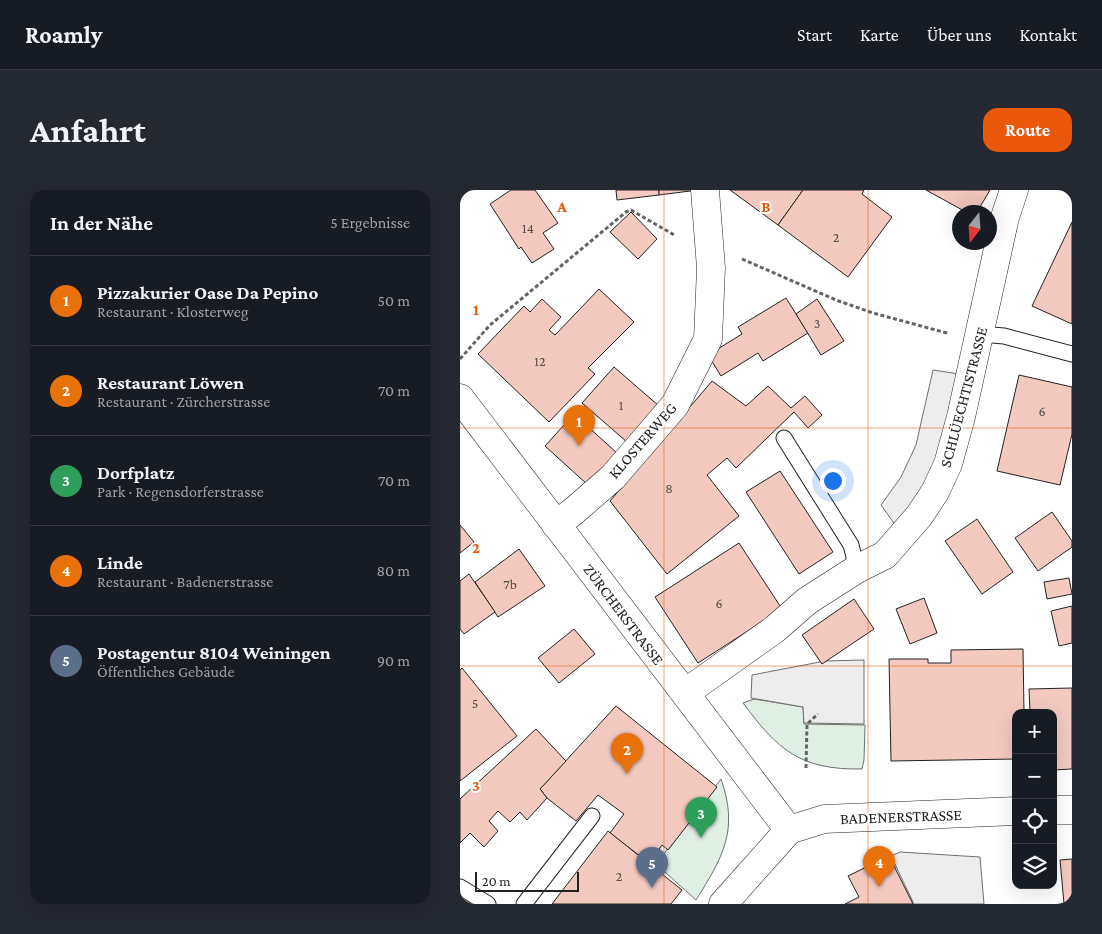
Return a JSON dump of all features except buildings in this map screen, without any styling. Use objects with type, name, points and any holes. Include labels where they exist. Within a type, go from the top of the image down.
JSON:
[{"type":"street","name":"KLOSTERWEG","points":[[556,525],[613,477],[675,405],[708,339],[710,268],[705,190]]},
{"type":"street","name":"SCHLÜECHTISTRASSE","points":[[685,693],[775,629],[807,601],[857,569],[871,564],[886,555],[919,516],[935,492],[948,464],[961,417],[1005,218],[1014,190]]},
{"type":"street","name":"ZÜRCHERSTRASSE","points":[[460,398],[789,830]]},
{"type":"street","points":[[1057,810],[1072,810]]},
{"type":"street","name":"BADENERSTRASSE","points":[[789,830],[824,819],[1012,811]]},
{"type":"street","points":[[723,904],[789,830]]},
{"type":"lane","points":[[980,334],[1004,336],[1072,354]]},
{"type":"lane","points":[[784,438],[851,545],[857,569]]},
{"type":"lane","points":[[524,904],[592,816]]},
{"type":"lane","points":[[460,887],[488,904]]},
{"type":"path","points":[[460,359],[490,325],[626,212],[631,210],[694,246],[709,245],[836,300],[873,313],[951,334],[980,334]]},
{"type":"path","points":[[806,768],[807,724],[818,714]]},
{"type":"green space","points":[[754,699],[803,707],[804,724],[865,725],[862,769],[822,766],[792,754],[768,733],[743,703]]},
{"type":"green space","points":[[721,779],[726,797],[728,828],[721,856],[696,900],[656,864]]},
{"type":"shaded area","points":[[933,370],[959,374],[936,458],[925,485],[896,526],[881,505],[901,477],[916,445]]},
{"type":"shaded area","points":[[864,660],[864,724],[804,723],[803,707],[751,698],[752,675],[825,661]]},
{"type":"shaded area","points":[[900,852],[980,857],[984,904],[914,904],[891,856]]},
{"type":"place","name":"Pizzakurier Oase Da Pepino","points":[[579,446]]},
{"type":"place","name":"Restaurant Löwen","points":[[627,774]]},
{"type":"place","name":"Dorfplatz","points":[[701,838]]},
{"type":"place","name":"Linde","points":[[879,887]]},
{"type":"place","name":"Postagentur 8104 Weiningen","points":[[652,888]]}]
